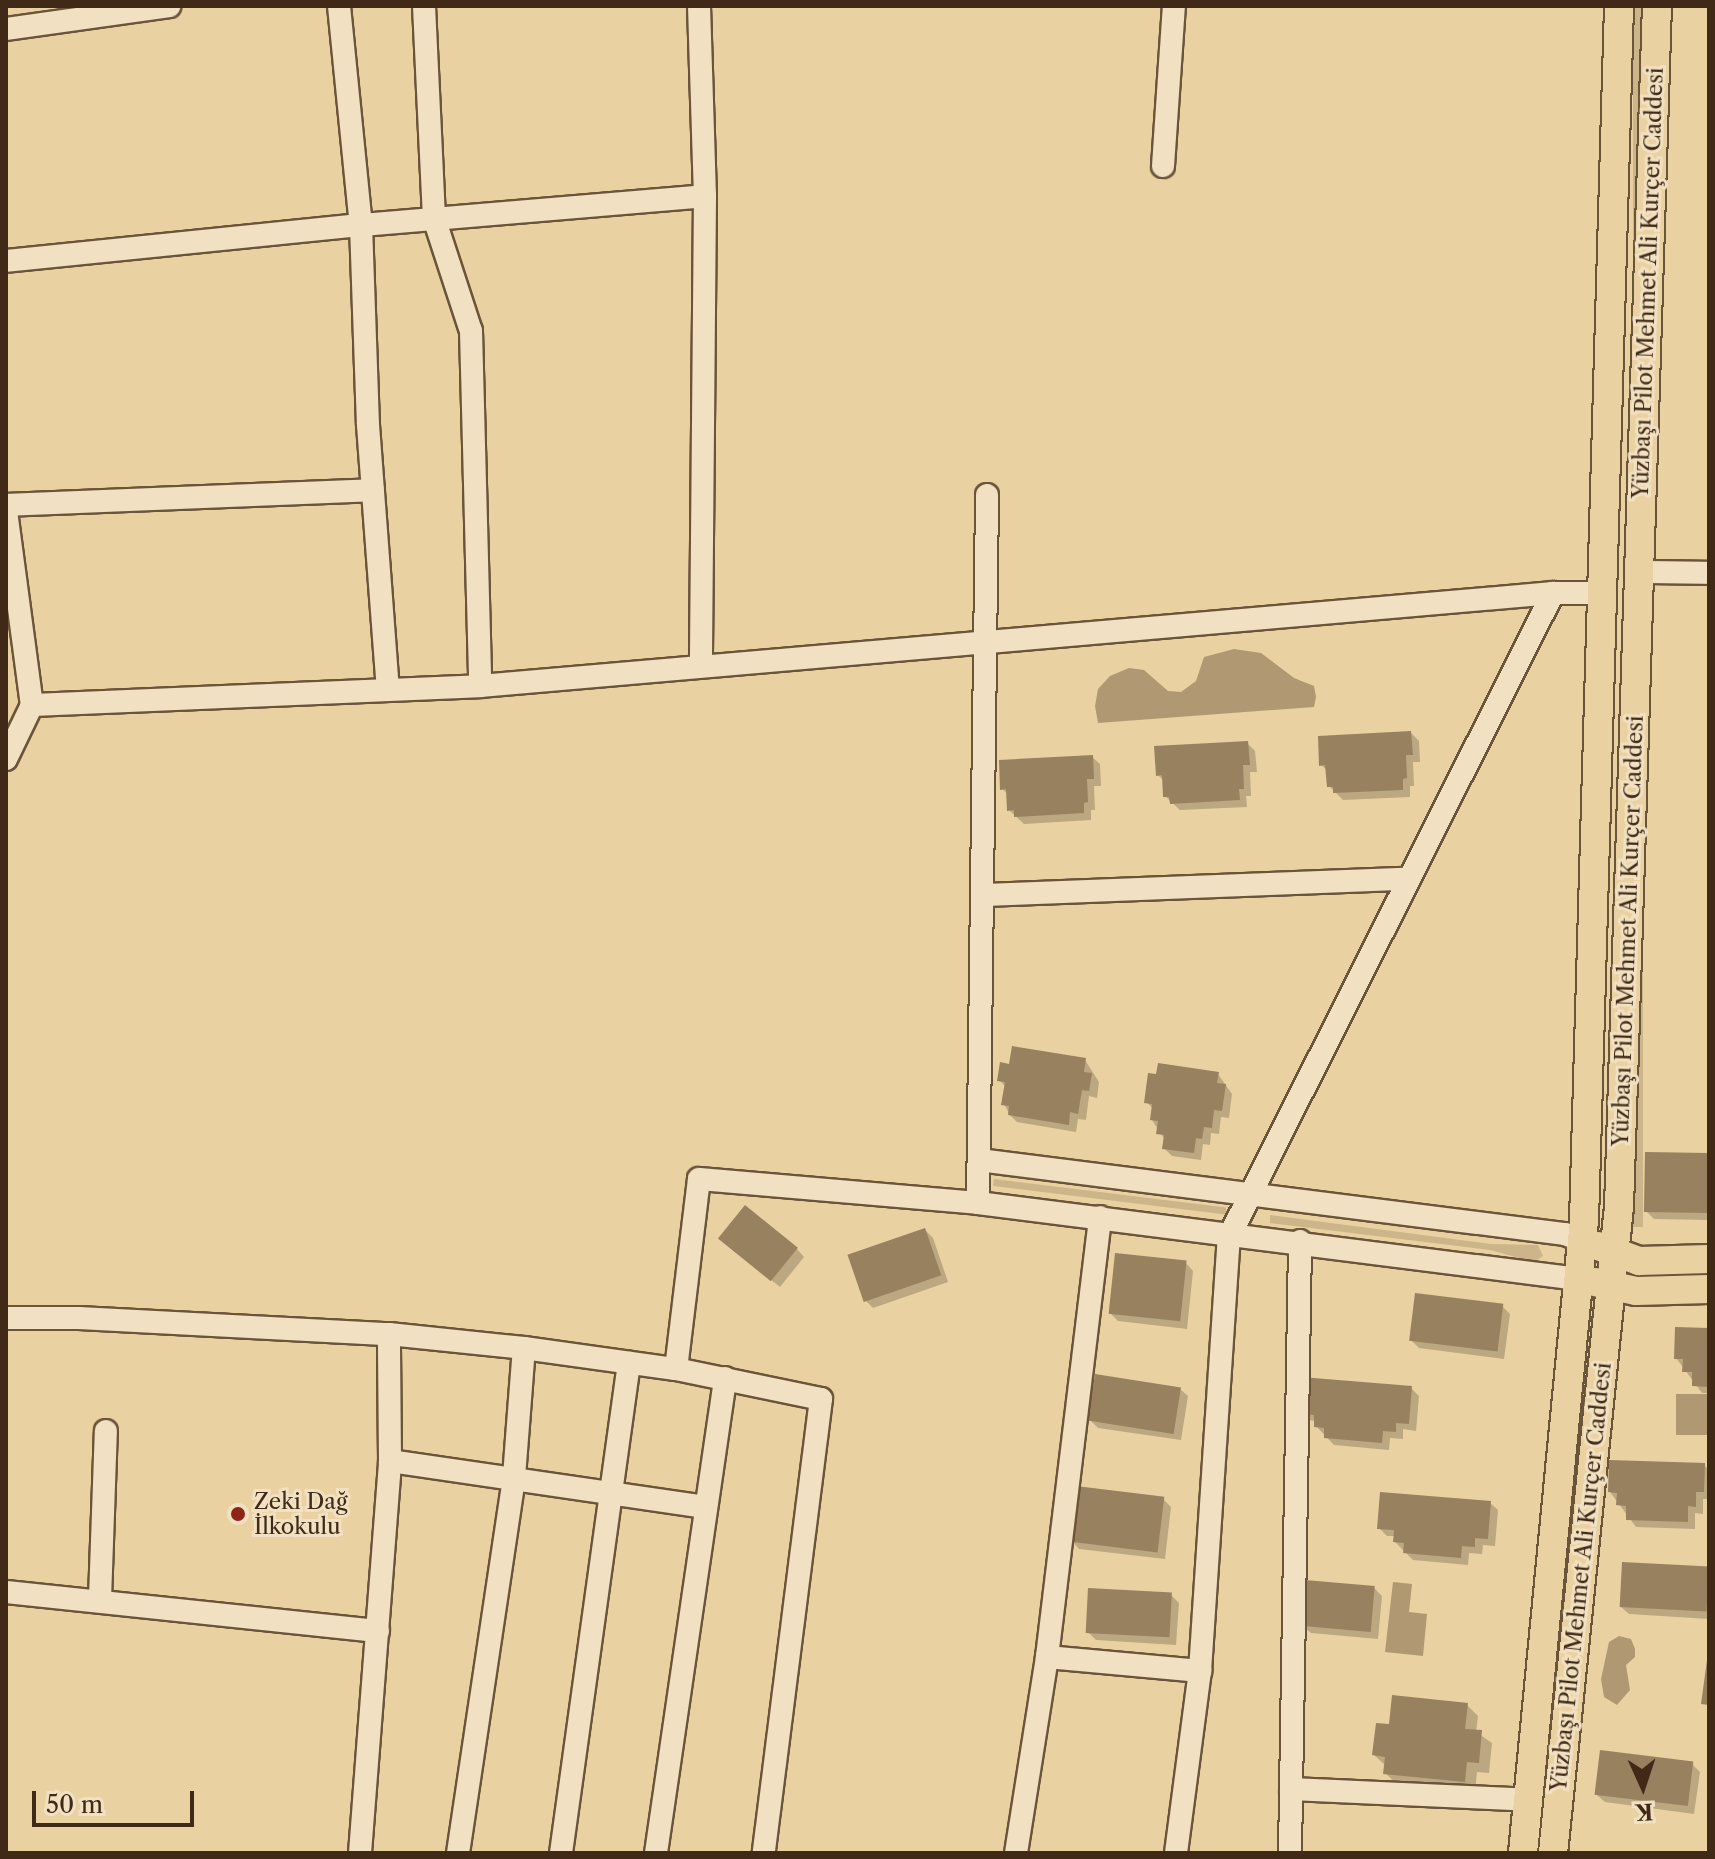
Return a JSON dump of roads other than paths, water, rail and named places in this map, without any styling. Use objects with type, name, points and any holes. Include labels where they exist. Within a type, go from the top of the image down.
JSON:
[{"type":"main road","name":"Yüzbaşı Pilot Mehmet Ali Kurçer Caddesi","points":[[1523,1853],[1582,1241],[1604,593],[1619,6]]},
{"type":"main road","name":"Yüzbaşı Pilot Mehmet Ali Kurçer Caddesi","points":[[1553,1853],[1619,1207],[1657,6]]},
{"type":"main road","points":[[1582,1241],[1639,1261],[1709,1259]]},
{"type":"main road","points":[[1578,1279],[1636,1291],[1709,1289]]},
{"type":"street","points":[[6,29],[169,6]]},
{"type":"street","points":[[339,6],[361,225],[373,490],[388,689]]},
{"type":"street","points":[[424,6],[434,218],[471,331],[480,686]]},
{"type":"street","points":[[699,6],[705,196],[701,666]]},
{"type":"street","points":[[1163,166],[1174,6]]},
{"type":"street","points":[[6,261],[434,218],[705,196]]},
{"type":"street","points":[[6,759],[32,705],[14,640],[6,508],[373,490]]},
{"type":"street","points":[[978,1203],[987,495]]},
{"type":"street","points":[[1640,572],[1709,573]]},
{"type":"street","points":[[1176,1853],[1200,1671],[1231,1232],[1553,593]]},
{"type":"street","points":[[32,705],[480,686],[1553,593],[1604,593]]},
{"type":"street","points":[[983,895],[1407,879]]},
{"type":"street","points":[[979,1160],[1565,1234],[1582,1241]]},
{"type":"street","points":[[676,1369],[699,1179],[978,1203],[1231,1232],[1578,1279]]},
{"type":"street","points":[[1016,1853],[1047,1657],[1100,1217]]},
{"type":"street","points":[[1290,1853],[1300,1241]]},
{"type":"street","points":[[6,1318],[79,1318],[389,1334],[524,1348],[676,1369],[821,1399],[764,1853]]},
{"type":"street","points":[[360,1853],[390,1461],[389,1334]]},
{"type":"street","points":[[458,1853],[514,1477],[524,1348]]},
{"type":"street","points":[[561,1853],[629,1363]]},
{"type":"street","points":[[656,1853],[725,1378]]},
{"type":"street","points":[[100,1599],[106,1431]]},
{"type":"street","points":[[390,1461],[705,1507]]},
{"type":"street","points":[[6,1592],[100,1599],[378,1631]]},
{"type":"street","points":[[1047,1657],[1200,1671]]},
{"type":"street","points":[[1291,1789],[1529,1800]]},
{"type":"place","name":"Zeki Dağ İlkokulu","points":[[238,1514]]}]
